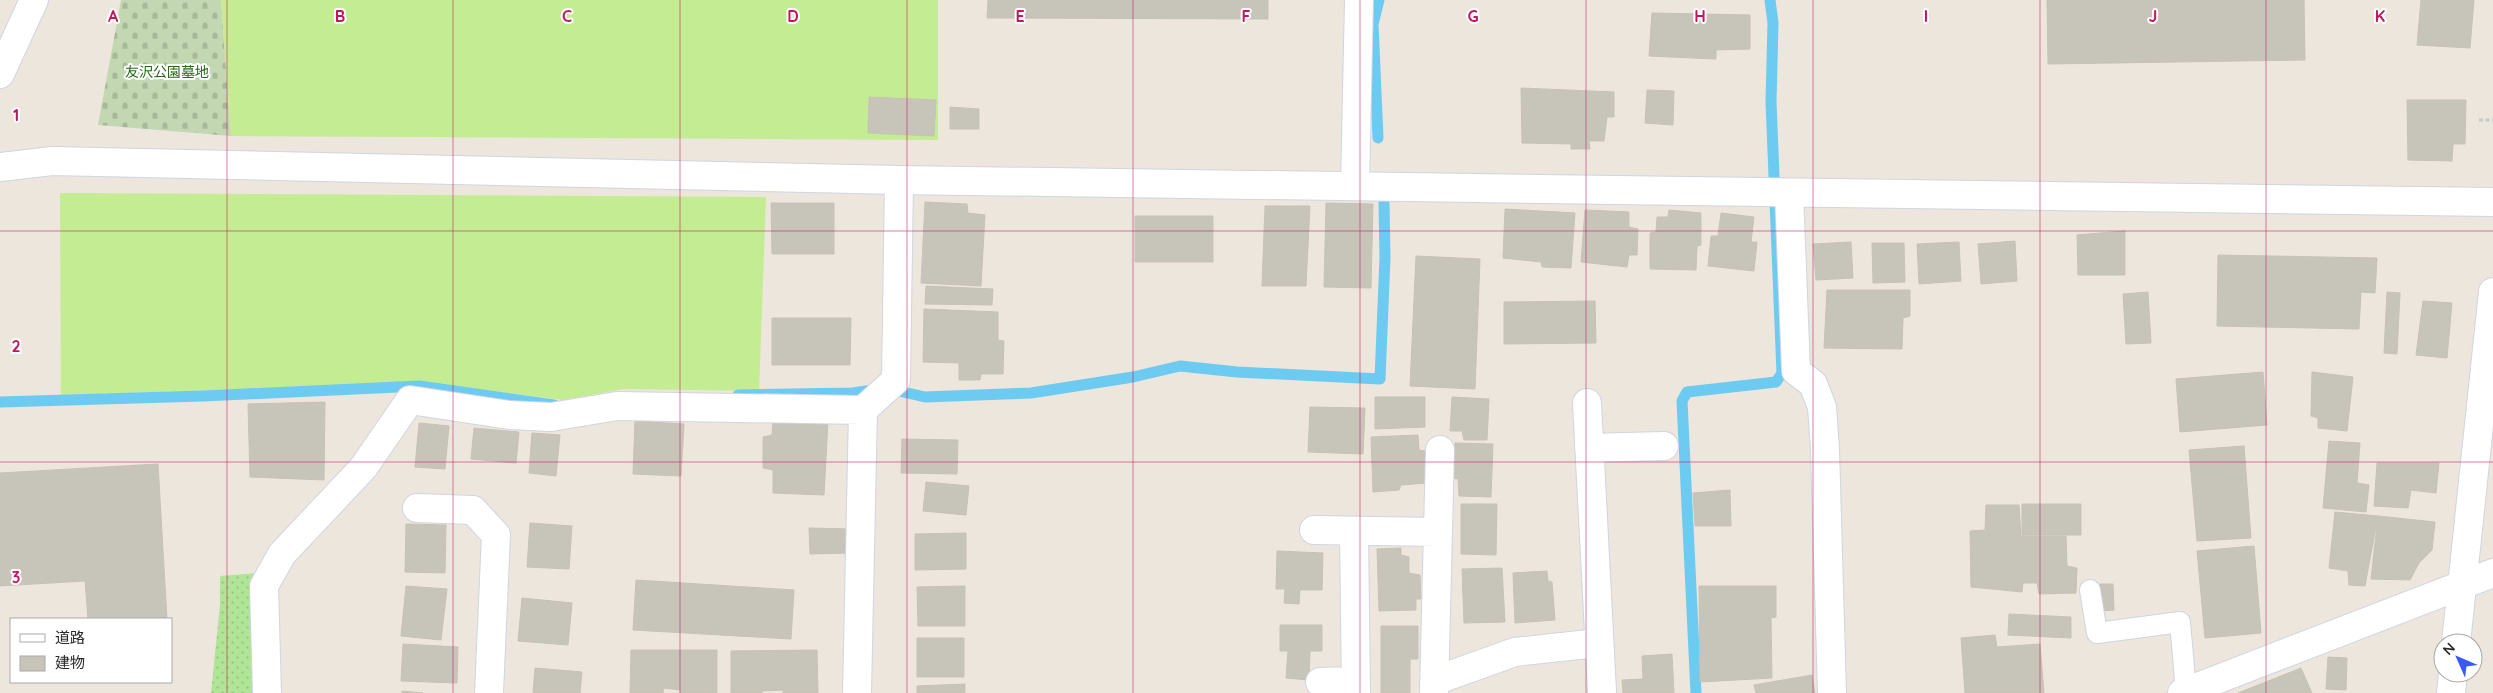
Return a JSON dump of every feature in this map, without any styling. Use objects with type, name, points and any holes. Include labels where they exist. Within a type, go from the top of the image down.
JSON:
[{"type":"street","points":[[0,74],[34,0]]},
{"type":"street","points":[[1359,0],[1374,186]]},
{"type":"street","points":[[0,168],[52,161],[899,180],[2493,202]]},
{"type":"street","points":[[267,693],[264,586],[282,554],[363,468],[410,400],[509,415],[551,417],[617,406],[863,410],[896,380],[899,180]]},
{"type":"street","points":[[1789,193],[1796,371],[1813,384],[1822,407],[1832,693]]},
{"type":"street","points":[[2457,633],[2493,292]]},
{"type":"street","points":[[1587,403],[1602,691]]},
{"type":"street","points":[[857,693],[863,410]]},
{"type":"street","points":[[1589,448],[1664,446]]},
{"type":"street","points":[[1440,450],[1434,687],[1515,652],[1598,642]]},
{"type":"street","points":[[418,508],[474,510],[496,535],[489,693]]},
{"type":"street","points":[[1314,530],[1438,532]]},
{"type":"street","points":[[1320,682],[1356,687],[1354,531]]},
{"type":"street","points":[[2188,692],[2223,685],[2493,573]]},
{"type":"lane","points":[[2090,590],[2097,633],[2180,622],[2188,692]]},
{"type":"path","points":[[2479,120],[2493,120]]},
{"type":"green space","name":"友沢公園墓地","points":[[121,0],[221,0],[231,136],[98,125]]},
{"type":"green space","points":[[221,0],[938,0],[938,140],[231,136]]},
{"type":"green space","points":[[60,193],[766,197],[759,391],[624,389],[563,400],[429,383],[61,395]]},
{"type":"green space","points":[[259,573],[257,693],[211,693],[220,605],[220,576]]},
{"type":"building","points":[[988,0],[1268,0],[1268,19],[987,18]]},
{"type":"building","points":[[2047,0],[2304,0],[2305,60],[2048,64]]},
{"type":"building","points":[[2421,0],[2474,0],[2470,48],[2417,45]]},
{"type":"building","points":[[1652,13],[1750,15],[1750,49],[1716,50],[1716,59],[1649,56]]},
{"type":"building","points":[[1521,88],[1614,92],[1614,117],[1607,117],[1604,141],[1589,141],[1590,149],[1571,149],[1571,144],[1522,143]]},
{"type":"building","points":[[1647,90],[1674,91],[1673,125],[1645,123]]},
{"type":"building","points":[[869,97],[936,100],[934,136],[868,133]]},
{"type":"building","points":[[2407,100],[2466,100],[2465,144],[2453,144],[2452,161],[2408,160]]},
{"type":"building","points":[[950,107],[979,109],[979,129],[950,129]]},
{"type":"building","points":[[925,202],[967,204],[968,213],[985,215],[981,286],[921,283]]},
{"type":"building","points":[[771,203],[834,203],[834,254],[772,254]]},
{"type":"building","points":[[1326,203],[1373,204],[1371,288],[1324,287]]},
{"type":"building","points":[[1265,206],[1310,206],[1306,286],[1262,286]]},
{"type":"building","points":[[1505,209],[1575,213],[1571,268],[1542,267],[1541,262],[1503,258]]},
{"type":"building","points":[[1585,210],[1629,212],[1629,227],[1638,229],[1637,255],[1629,255],[1627,267],[1581,262]]},
{"type":"building","points":[[1669,210],[1701,213],[1701,245],[1697,246],[1696,270],[1650,269],[1650,233],[1656,232],[1657,217],[1668,217]]},
{"type":"building","points":[[1721,213],[1754,217],[1751,242],[1757,242],[1754,271],[1708,266],[1711,236],[1718,236]]},
{"type":"building","points":[[1135,216],[1213,216],[1213,262],[1135,262]]},
{"type":"building","points":[[2125,231],[2125,275],[2078,275],[2077,235]]},
{"type":"building","points":[[2015,241],[2017,281],[1981,284],[1978,244]]},
{"type":"building","points":[[1851,242],[1853,278],[1816,280],[1813,244]]},
{"type":"building","points":[[1959,242],[1961,281],[1919,284],[1917,244]]},
{"type":"building","points":[[1872,243],[1904,243],[1905,282],[1873,283]]},
{"type":"building","points":[[2218,255],[2377,258],[2375,293],[2361,292],[2359,329],[2217,326]]},
{"type":"building","points":[[1416,256],[1480,259],[1475,389],[1410,386]]},
{"type":"building","points":[[926,286],[993,289],[992,305],[925,304]]},
{"type":"building","points":[[1827,290],[1910,290],[1910,316],[1903,318],[1902,349],[1824,348]]},
{"type":"building","points":[[2148,292],[2151,343],[2126,344],[2123,294]]},
{"type":"building","points":[[2387,292],[2400,293],[2397,354],[2384,353]]},
{"type":"building","points":[[1595,301],[1596,343],[1504,344],[1504,302]]},
{"type":"building","points":[[2423,301],[2452,303],[2447,358],[2416,355]]},
{"type":"building","points":[[924,309],[998,312],[998,340],[1004,341],[1003,374],[981,374],[980,380],[959,380],[959,363],[923,362]]},
{"type":"building","points":[[772,318],[851,318],[850,365],[772,365]]},
{"type":"building","points":[[2263,372],[2267,425],[2180,432],[2176,379]]},
{"type":"building","points":[[2312,372],[2353,377],[2347,431],[2318,428],[2318,418],[2311,416]]},
{"type":"building","points":[[1375,397],[1425,397],[1425,427],[1375,429]]},
{"type":"building","points":[[1452,397],[1489,399],[1487,440],[1464,440],[1462,431],[1450,431]]},
{"type":"building","points":[[325,402],[324,480],[250,477],[248,404]]},
{"type":"building","points":[[1310,407],[1365,408],[1363,454],[1308,452]]},
{"type":"building","points":[[773,419],[828,421],[824,495],[773,493],[773,470],[763,468],[763,437],[772,435]]},
{"type":"building","points":[[635,421],[684,424],[681,476],[633,474]]},
{"type":"building","points":[[419,423],[449,426],[445,469],[415,467]]},
{"type":"building","points":[[474,428],[519,432],[516,463],[471,459]]},
{"type":"building","points":[[532,433],[560,435],[556,476],[529,473]]},
{"type":"building","points":[[1418,435],[1419,450],[1425,451],[1427,483],[1401,485],[1399,490],[1373,492],[1371,437]]},
{"type":"building","points":[[902,439],[958,440],[957,474],[901,473]]},
{"type":"building","points":[[2329,441],[2360,443],[2357,483],[2369,485],[2366,512],[2323,508]]},
{"type":"building","points":[[1455,443],[1493,444],[1491,497],[1459,496],[1458,479],[1453,478]]},
{"type":"building","points":[[2244,446],[2251,538],[2197,541],[2189,450]]},
{"type":"building","points":[[2377,463],[2439,463],[2436,493],[2411,490],[2408,508],[2374,506]]},
{"type":"building","points":[[158,464],[167,618],[88,618],[85,581],[0,586],[0,473]]},
{"type":"building","points":[[926,482],[969,486],[966,515],[923,511]]},
{"type":"building","points":[[1730,490],[1731,526],[1695,526],[1693,493]]},
{"type":"building","points":[[1461,504],[1497,504],[1496,555],[1461,554]]},
{"type":"building","points":[[2022,504],[2081,504],[2081,535],[2022,535]]},
{"type":"building","points":[[1986,505],[2019,505],[2021,536],[2066,536],[2067,566],[2077,568],[2076,593],[2039,594],[2037,583],[2023,583],[2022,592],[1971,587],[1970,531],[1985,530]]},
{"type":"building","points":[[2335,512],[2378,516],[2365,586],[2349,585],[2348,571],[2329,568]]},
{"type":"building","points":[[2378,516],[2435,522],[2432,550],[2419,563],[2410,580],[2371,579]]},
{"type":"building","points":[[530,523],[572,526],[569,569],[527,567]]},
{"type":"building","points":[[406,524],[446,525],[445,573],[405,572]]},
{"type":"building","points":[[809,528],[850,529],[850,553],[810,554]]},
{"type":"building","points":[[966,533],[966,569],[915,570],[915,534]]},
{"type":"building","points":[[2254,546],[2261,633],[2205,638],[2197,551]]},
{"type":"building","points":[[1401,548],[1401,555],[1409,557],[1409,573],[1420,575],[1421,599],[1416,599],[1416,610],[1379,611],[1377,549]]},
{"type":"building","points":[[1277,551],[1323,553],[1322,590],[1300,590],[1299,604],[1284,603],[1285,589],[1276,589]]},
{"type":"building","points":[[1502,568],[1505,622],[1464,623],[1462,569]]},
{"type":"building","points":[[1547,571],[1548,581],[1552,582],[1555,620],[1515,623],[1513,573]]},
{"type":"building","points":[[636,580],[794,590],[791,639],[633,630]]},
{"type":"building","points":[[2100,584],[2113,584],[2114,610],[2100,611]]},
{"type":"building","points":[[406,586],[447,589],[441,640],[401,636]]},
{"type":"building","points":[[965,586],[965,626],[918,626],[917,587]]},
{"type":"building","points":[[1699,586],[1776,586],[1776,617],[1771,618],[1772,678],[1700,682]]},
{"type":"building","points":[[522,598],[572,603],[568,645],[518,641]]},
{"type":"building","points":[[2009,614],[2071,617],[2071,638],[2008,635]]},
{"type":"building","points":[[1280,625],[1322,625],[1322,651],[1310,651],[1309,680],[1286,678],[1288,651],[1280,651]]},
{"type":"building","points":[[1381,626],[1418,626],[1418,659],[1410,659],[1410,693],[1381,693]]},
{"type":"building","points":[[1995,635],[1997,647],[2040,644],[2044,693],[1965,693],[1961,638]]},
{"type":"building","points":[[917,638],[964,638],[964,677],[917,677]]},
{"type":"building","points":[[403,644],[458,647],[457,683],[401,681]]},
{"type":"building","points":[[631,650],[717,650],[717,693],[680,693],[680,690],[664,688],[663,693],[630,693]]},
{"type":"building","points":[[817,650],[818,693],[783,693],[783,690],[762,691],[762,693],[731,693],[731,651]]},
{"type":"building","points":[[1672,654],[1674,693],[1623,693],[1622,680],[1643,679],[1642,656]]},
{"type":"building","points":[[2328,657],[2347,658],[2346,690],[2326,689]]},
{"type":"building","points":[[535,668],[582,672],[580,693],[533,693]]},
{"type":"building","points":[[2301,668],[2312,693],[2238,693]]},
{"type":"building","points":[[1812,675],[1815,693],[1756,693],[1754,685]]},
{"type":"building","points":[[965,684],[965,693],[917,693],[917,686]]},
{"type":"building","points":[[402,691],[423,693],[402,693]]},
{"type":"waterway","points":[[1378,138],[1373,24],[1379,0]]},
{"type":"waterway","points":[[1696,693],[1682,401],[1687,392],[1776,382],[1782,373],[1771,102],[1773,23],[1770,0]]},
{"type":"waterway","points":[[738,395],[853,393],[886,388],[925,397],[1031,393],[1133,377],[1180,366],[1237,372],[1380,379],[1385,258],[1384,203]]},
{"type":"waterway","points":[[0,402],[203,396],[419,386],[554,405]]}]
